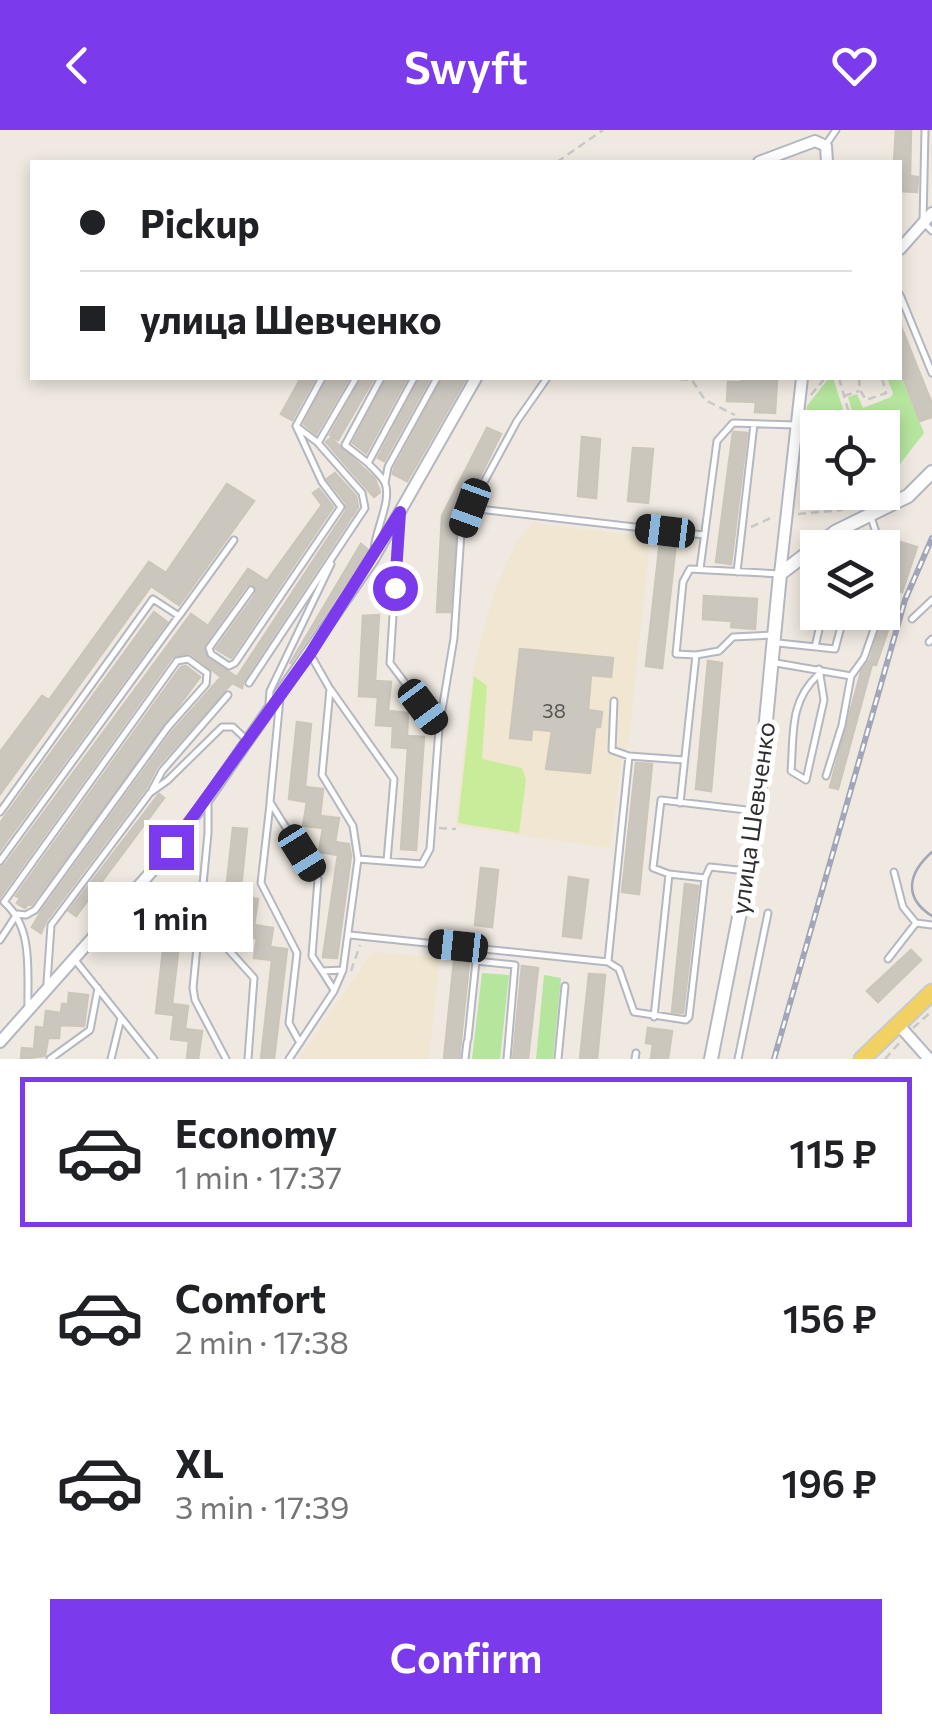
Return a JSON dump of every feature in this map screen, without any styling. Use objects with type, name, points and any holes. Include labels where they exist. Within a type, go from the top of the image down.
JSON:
[{"type":"main road","points":[[851,1059],[932,992]]},
{"type":"main road","points":[[862,1059],[894,1025]]},
{"type":"street","points":[[764,160],[816,141],[826,146],[827,160]]},
{"type":"street","points":[[902,247],[932,212]]},
{"type":"street","points":[[0,1042],[152,871],[208,798],[373,558],[475,380]]},
{"type":"street","name":"улица Шевченко","points":[[711,1059],[750,872],[802,380]]},
{"type":"street","points":[[780,574],[835,532],[908,496],[932,472]]},
{"type":"street","points":[[894,1025],[929,1059]]},
{"type":"lane","points":[[826,146],[836,130]]},
{"type":"lane","points":[[924,130],[922,222],[932,231]]},
{"type":"lane","points":[[902,300],[932,373]]},
{"type":"lane","points":[[296,426],[321,380]]},
{"type":"lane","points":[[318,443],[355,380]]},
{"type":"lane","points":[[380,380],[344,445],[368,463],[385,483]]},
{"type":"lane","points":[[368,463],[413,380]]},
{"type":"lane","points":[[373,558],[375,532],[386,499],[388,467],[436,380]]},
{"type":"lane","points":[[358,859],[422,864],[430,849],[439,728],[454,638],[461,533],[470,508],[517,421],[546,380]]},
{"type":"lane","points":[[700,569],[717,441],[732,422],[798,425]]},
{"type":"lane","points":[[737,572],[754,424]]},
{"type":"lane","points":[[249,683],[366,503],[318,443],[296,426]]},
{"type":"lane","points":[[251,590],[209,648],[229,666],[235,663],[341,507],[322,482],[296,426]]},
{"type":"lane","points":[[470,508],[704,535]]},
{"type":"lane","points":[[400,512],[390,663],[439,728]]},
{"type":"lane","points":[[870,515],[875,530]]},
{"type":"lane","points":[[0,861],[234,540]]},
{"type":"lane","points":[[269,709],[270,690],[339,547]]},
{"type":"lane","points":[[780,574],[690,569],[683,582],[676,654],[696,656],[719,651],[732,638],[775,639],[836,649],[841,630]]},
{"type":"lane","points":[[0,812],[153,599],[179,616]]},
{"type":"lane","points":[[912,619],[932,600]]},
{"type":"lane","points":[[816,648],[820,630]]},
{"type":"lane","points":[[826,776],[842,725],[851,676],[864,658],[874,630]]},
{"type":"lane","points":[[310,654],[330,689],[394,778],[387,861]]},
{"type":"lane","points":[[680,802],[696,656]]},
{"type":"lane","points":[[188,659],[207,674],[206,684],[168,727],[35,910],[18,914],[2,905],[177,661],[188,659]]},
{"type":"lane","points":[[773,663],[851,676]]},
{"type":"lane","points":[[819,672],[824,700],[806,780],[790,771],[796,703],[819,672]]},
{"type":"lane","points":[[289,1059],[334,990],[343,970],[350,935],[358,859],[353,826],[322,775],[330,689]]},
{"type":"lane","points":[[46,991],[51,925],[162,771],[228,695]]},
{"type":"lane","points":[[280,697],[261,882],[297,953],[288,1023],[300,1043]]},
{"type":"lane","points":[[614,701],[612,750],[629,756],[684,760]]},
{"type":"lane","points":[[150,792],[168,780],[222,727],[233,727],[247,740]]},
{"type":"lane","points":[[608,962],[629,756]]},
{"type":"lane","points":[[208,798],[194,1000],[226,1059]]},
{"type":"lane","points":[[705,878],[653,868],[661,800],[758,811]]},
{"type":"lane","points":[[270,802],[318,879],[312,956],[334,990]]},
{"type":"lane","points":[[350,935],[608,962],[619,969],[634,1012],[682,1020],[689,1017],[705,878],[710,868],[750,872]]},
{"type":"lane","points":[[894,872],[903,907],[916,922],[932,925]]},
{"type":"lane","points":[[654,1017],[670,874]]},
{"type":"lane","points":[[738,1059],[768,913]]},
{"type":"lane","points":[[0,940],[18,914]]},
{"type":"lane","points":[[18,914],[25,932],[28,1011]]},
{"type":"lane","points":[[200,918],[254,978],[248,1059]]},
{"type":"lane","points":[[888,959],[916,922]]},
{"type":"lane","points":[[492,963],[494,950]]},
{"type":"lane","points":[[75,960],[154,1059]]},
{"type":"lane","points":[[466,1059],[476,961],[515,965],[506,1059]]},
{"type":"lane","points":[[322,971],[343,970]]},
{"type":"lane","points":[[558,1059],[565,986]]},
{"type":"lane","points":[[50,1059],[90,1030],[98,988]]},
{"type":"lane","points":[[111,1059],[121,1018]]},
{"type":"path","points":[[559,160],[603,130]]},
{"type":"path","points":[[692,380],[705,400],[734,415]]},
{"type":"path","points":[[811,395],[823,380]]},
{"type":"path","points":[[840,380],[848,410]]},
{"type":"path","points":[[859,380],[866,400],[886,393],[883,380]]},
{"type":"path","points":[[844,396],[860,390]]},
{"type":"path","points":[[794,462],[800,462]]},
{"type":"path","points":[[741,532],[772,516],[842,510]]},
{"type":"path","points":[[432,827],[456,828]]},
{"type":"path","points":[[342,984],[361,943]]},
{"type":"shaded area","points":[[532,523],[647,537],[650,542],[628,747],[622,757],[610,848],[455,826],[473,671],[494,592],[517,542]]},
{"type":"shaded area","points":[[372,952],[440,958],[429,1059],[299,1059]]},
{"type":"green space","points":[[902,379],[924,433],[900,464],[900,410],[852,410],[848,397],[857,394],[863,408],[891,397],[888,380]]},
{"type":"green space","points":[[827,380],[834,380],[843,410],[806,410]]},
{"type":"green space","points":[[474,676],[487,686],[482,759],[522,768],[526,780],[519,833],[458,823]]},
{"type":"green space","points":[[482,973],[509,975],[500,1059],[472,1059]]},
{"type":"green space","points":[[544,975],[561,978],[553,1059],[536,1059]]},
{"type":"building","points":[[896,130],[911,130],[910,176],[918,177],[917,192],[902,191],[902,160],[894,160]]},
{"type":"building","points":[[902,329],[932,404],[932,417],[920,421],[902,375]]},
{"type":"building","points":[[300,380],[314,380],[292,420],[281,414]]},
{"type":"building","points":[[327,380],[348,380],[316,434],[304,424]]},
{"type":"building","points":[[361,380],[373,380],[338,440],[330,435]]},
{"type":"building","points":[[386,380],[406,380],[366,453],[353,443]]},
{"type":"building","points":[[419,380],[429,380],[384,461],[378,458]]},
{"type":"building","points":[[442,380],[465,380],[407,481],[393,474]]},
{"type":"building","points":[[777,380],[775,413],[755,412],[756,402],[727,401],[728,382]]},
{"type":"building","points":[[487,428],[501,434],[457,523],[450,612],[437,612],[442,516]]},
{"type":"building","points":[[733,432],[747,433],[731,564],[716,562]]},
{"type":"building","points":[[582,437],[600,439],[596,498],[578,496]]},
{"type":"building","points":[[331,438],[375,479],[380,492],[374,497],[326,442]]},
{"type":"building","points":[[633,448],[653,449],[648,503],[628,501]]},
{"type":"building","points":[[335,473],[356,496],[358,507],[242,688],[232,683],[157,767],[146,788],[41,933],[32,927],[41,912],[172,732],[221,677],[190,653],[173,656],[0,897],[0,867],[191,614],[208,626],[248,569],[267,581],[322,505],[313,493],[319,489],[333,507],[231,658],[216,649],[256,594],[254,584],[246,586],[204,645],[208,659],[237,677],[346,511],[346,503],[327,479]]},
{"type":"building","points":[[227,484],[254,501],[179,605],[151,586],[0,794],[0,752],[42,696],[49,700],[149,562],[166,573]]},
{"type":"building","points":[[660,541],[676,543],[662,668],[646,666]]},
{"type":"building","points":[[900,542],[917,547],[900,591]]},
{"type":"building","points":[[361,544],[368,550],[366,554],[290,664]]},
{"type":"building","points":[[704,596],[757,599],[755,629],[731,627],[732,621],[703,619]]},
{"type":"building","points":[[154,612],[167,622],[0,850],[0,823]]},
{"type":"building","points":[[379,615],[375,681],[391,682],[388,711],[408,713],[407,736],[424,737],[416,850],[401,849],[408,748],[392,747],[393,726],[376,725],[378,697],[359,696],[363,616]]},
{"type":"building","points":[[879,630],[888,630],[876,665],[872,664],[838,789],[830,787],[861,672],[870,660]]},
{"type":"building","points":[[520,649],[613,658],[611,677],[591,675],[588,710],[602,712],[600,727],[595,727],[590,773],[546,769],[552,731],[532,729],[531,740],[510,738]]},
{"type":"building","points":[[708,661],[722,663],[711,791],[696,789]]},
{"type":"building","points":[[186,666],[200,677],[31,905],[25,908],[17,903],[20,898],[16,896],[181,667]]},
{"type":"building","points":[[297,722],[311,724],[305,787],[323,789],[320,816],[339,818],[335,842],[349,844],[351,856],[337,958],[323,957],[338,855],[319,852],[323,828],[303,826],[307,802],[289,799]]},
{"type":"building","points":[[636,763],[652,764],[639,894],[622,892]]},
{"type":"building","points":[[159,794],[164,798],[76,916],[69,911]]},
{"type":"building","points":[[233,828],[247,829],[240,897],[258,899],[254,925],[273,928],[270,947],[287,949],[274,1059],[261,1059],[272,960],[254,958],[257,938],[238,936],[241,911],[224,909]]},
{"type":"building","points":[[481,868],[498,870],[492,927],[475,925]]},
{"type":"building","points":[[569,877],[588,880],[581,938],[563,936]]},
{"type":"building","points":[[685,884],[698,886],[683,1013],[672,1012]]},
{"type":"building","points":[[165,933],[180,935],[172,1004],[188,1006],[185,1029],[202,1031],[198,1059],[187,1059],[189,1041],[171,1039],[174,1015],[156,1013]]},
{"type":"building","points":[[911,950],[921,960],[878,1002],[867,991]]},
{"type":"building","points":[[454,961],[469,963],[459,1059],[444,1059]]},
{"type":"building","points":[[522,966],[538,968],[528,1059],[513,1059]]},
{"type":"building","points":[[589,974],[605,975],[597,1059],[580,1059]]},
{"type":"building","points":[[69,993],[88,995],[84,1026],[60,1025],[59,1038],[48,1038],[45,1056],[21,1059],[22,1048],[34,1049],[36,1027],[44,1028],[46,1011],[61,1013],[62,1004],[68,1004]]},
{"type":"building","points":[[648,1028],[672,1031],[668,1059],[651,1059],[653,1044],[646,1043]]},
{"type":"tram line","points":[[932,852],[918,868],[912,884],[916,901],[932,916]]},
{"type":"railway","points":[[774,1059],[905,600],[932,538]]},
{"type":"route","points":[[171,847],[310,654],[400,512],[395,588]]}]
